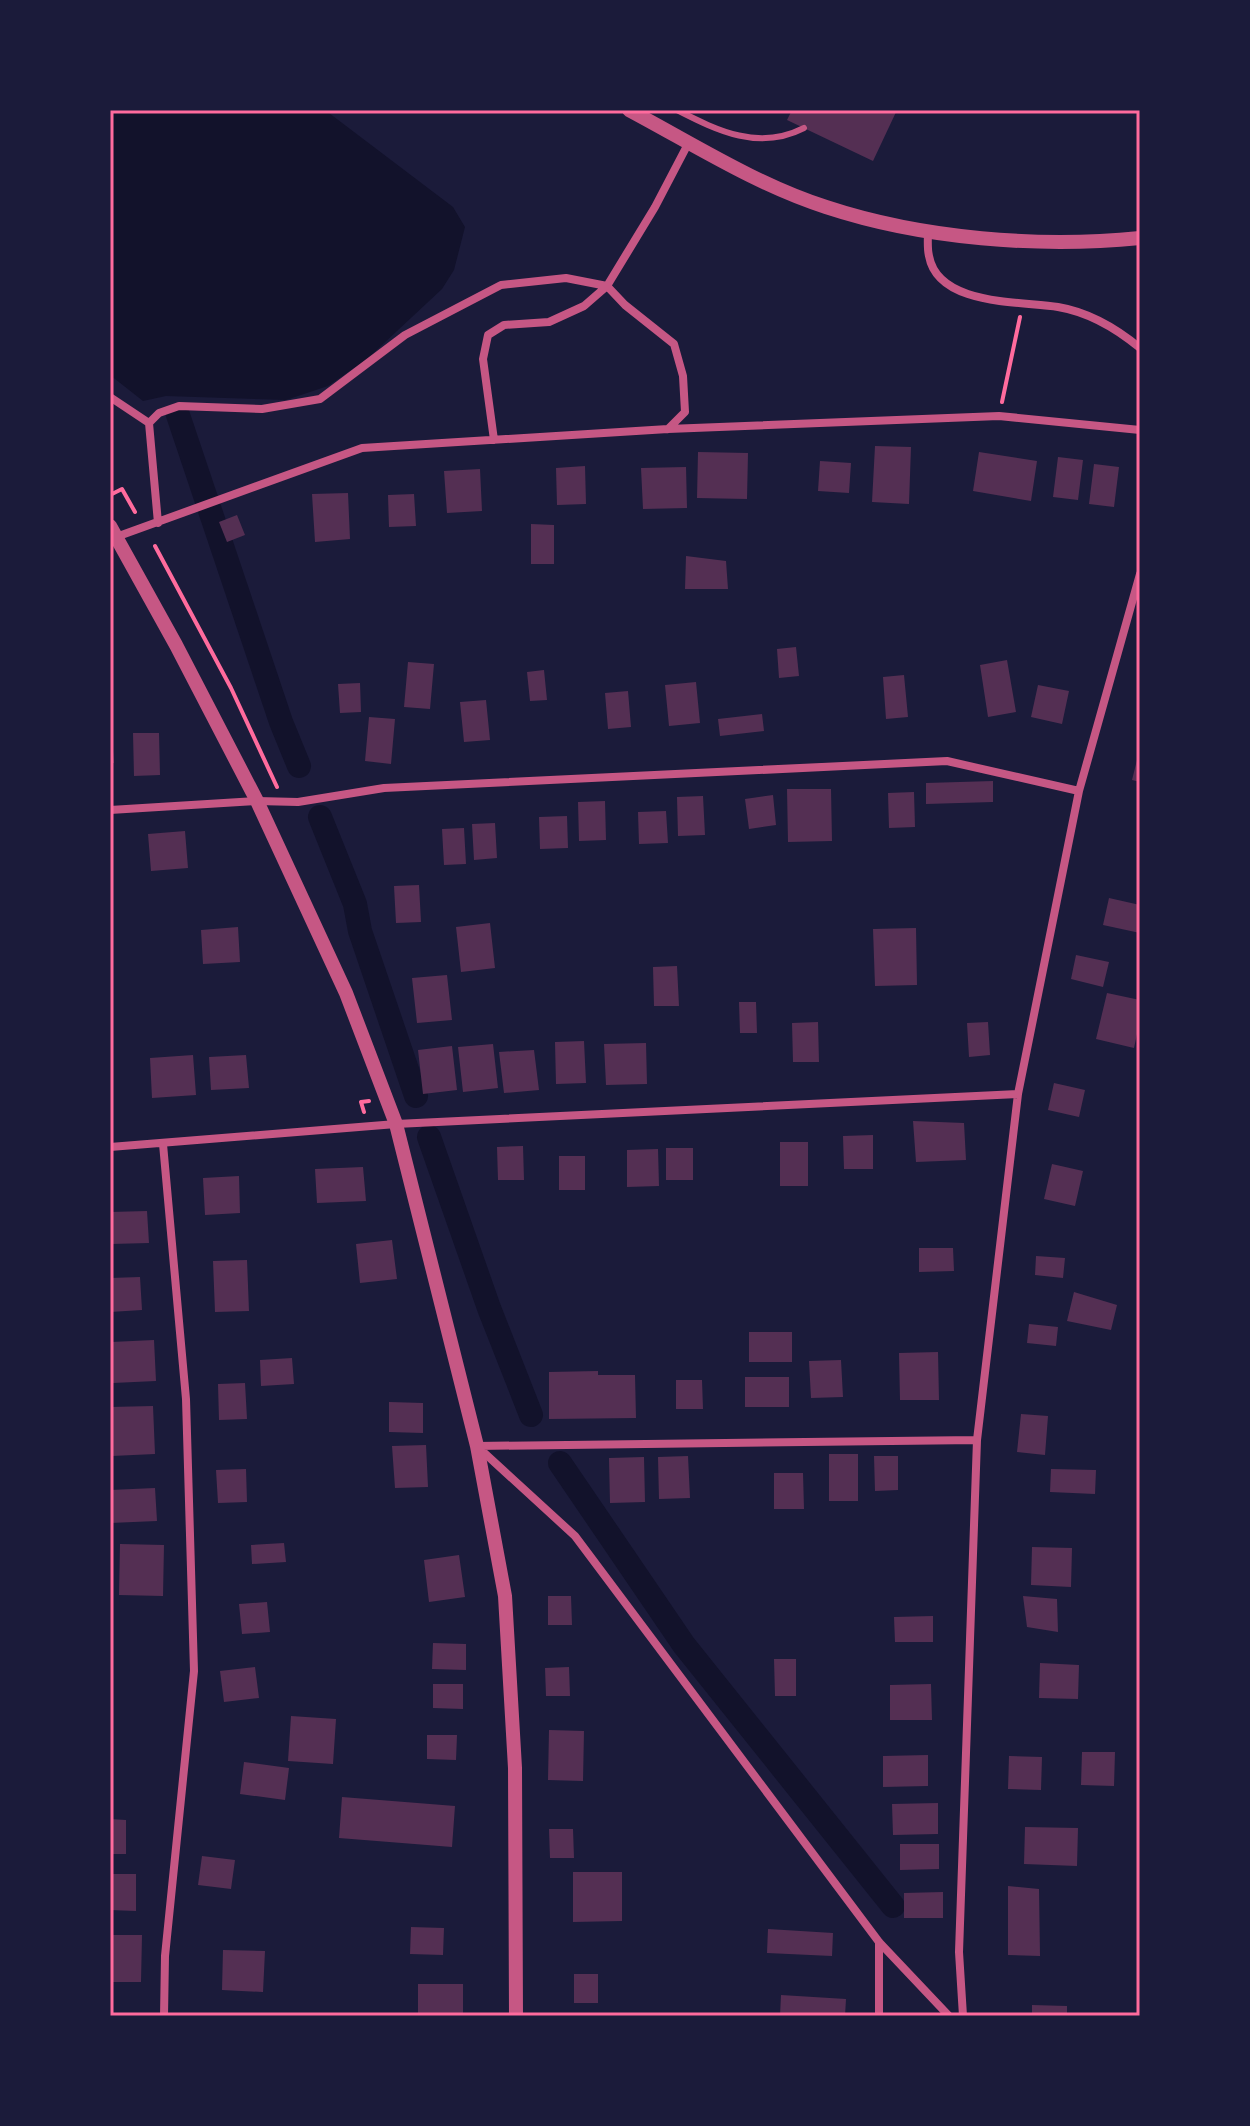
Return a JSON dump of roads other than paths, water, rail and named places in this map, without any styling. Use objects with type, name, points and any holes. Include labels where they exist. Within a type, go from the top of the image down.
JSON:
[{"type":"street","points":[[629,110],[756,178],[824,207],[928,231],[1023,241],[1140,238]]},
{"type":"street","points":[[494,440],[483,359],[488,335],[504,325],[549,322],[584,306],[607,286],[655,207],[689,142]]},
{"type":"street","points":[[928,231],[929,258],[941,279],[973,295],[1060,307],[1093,318],[1140,348]]},
{"type":"street","points":[[149,423],[159,413],[179,406],[262,409],[320,399],[405,335],[501,285],[566,278],[607,286],[625,305],[674,344],[683,376],[685,412],[668,429]]},
{"type":"street","points":[[110,397],[149,423]]},
{"type":"street","points":[[516,2016],[515,1768],[505,1596],[477,1446],[396,1124],[346,993],[257,801],[113,532],[158,523],[362,448],[863,419],[999,416],[1140,430]]},
{"type":"street","points":[[149,423],[158,523]]},
{"type":"street","points":[[963,2016],[959,1952],[977,1440],[1018,1094],[1079,791],[1140,574]]},
{"type":"street","points":[[110,810],[257,801],[298,802],[384,788],[947,761],[1079,791]]},
{"type":"street","points":[[110,1147],[396,1124],[1018,1094]]},
{"type":"street","points":[[163,1144],[186,1399],[194,1671],[165,1956],[164,2016]]},
{"type":"street","points":[[477,1446],[977,1440]]},
{"type":"street","points":[[477,1446],[575,1536],[879,1942],[949,2016]]},
{"type":"street","points":[[879,1942],[879,2016]]},
{"type":"lane","points":[[677,110],[734,137],[772,139],[790,136],[804,128]]},
{"type":"waterway","points":[[178,415],[281,722],[299,766]]},
{"type":"waterway","points":[[320,817],[355,904],[360,931],[416,1096]]},
{"type":"waterway","points":[[429,1137],[489,1308],[531,1415]]},
{"type":"waterway","points":[[560,1463],[684,1645],[893,1906]]}]
